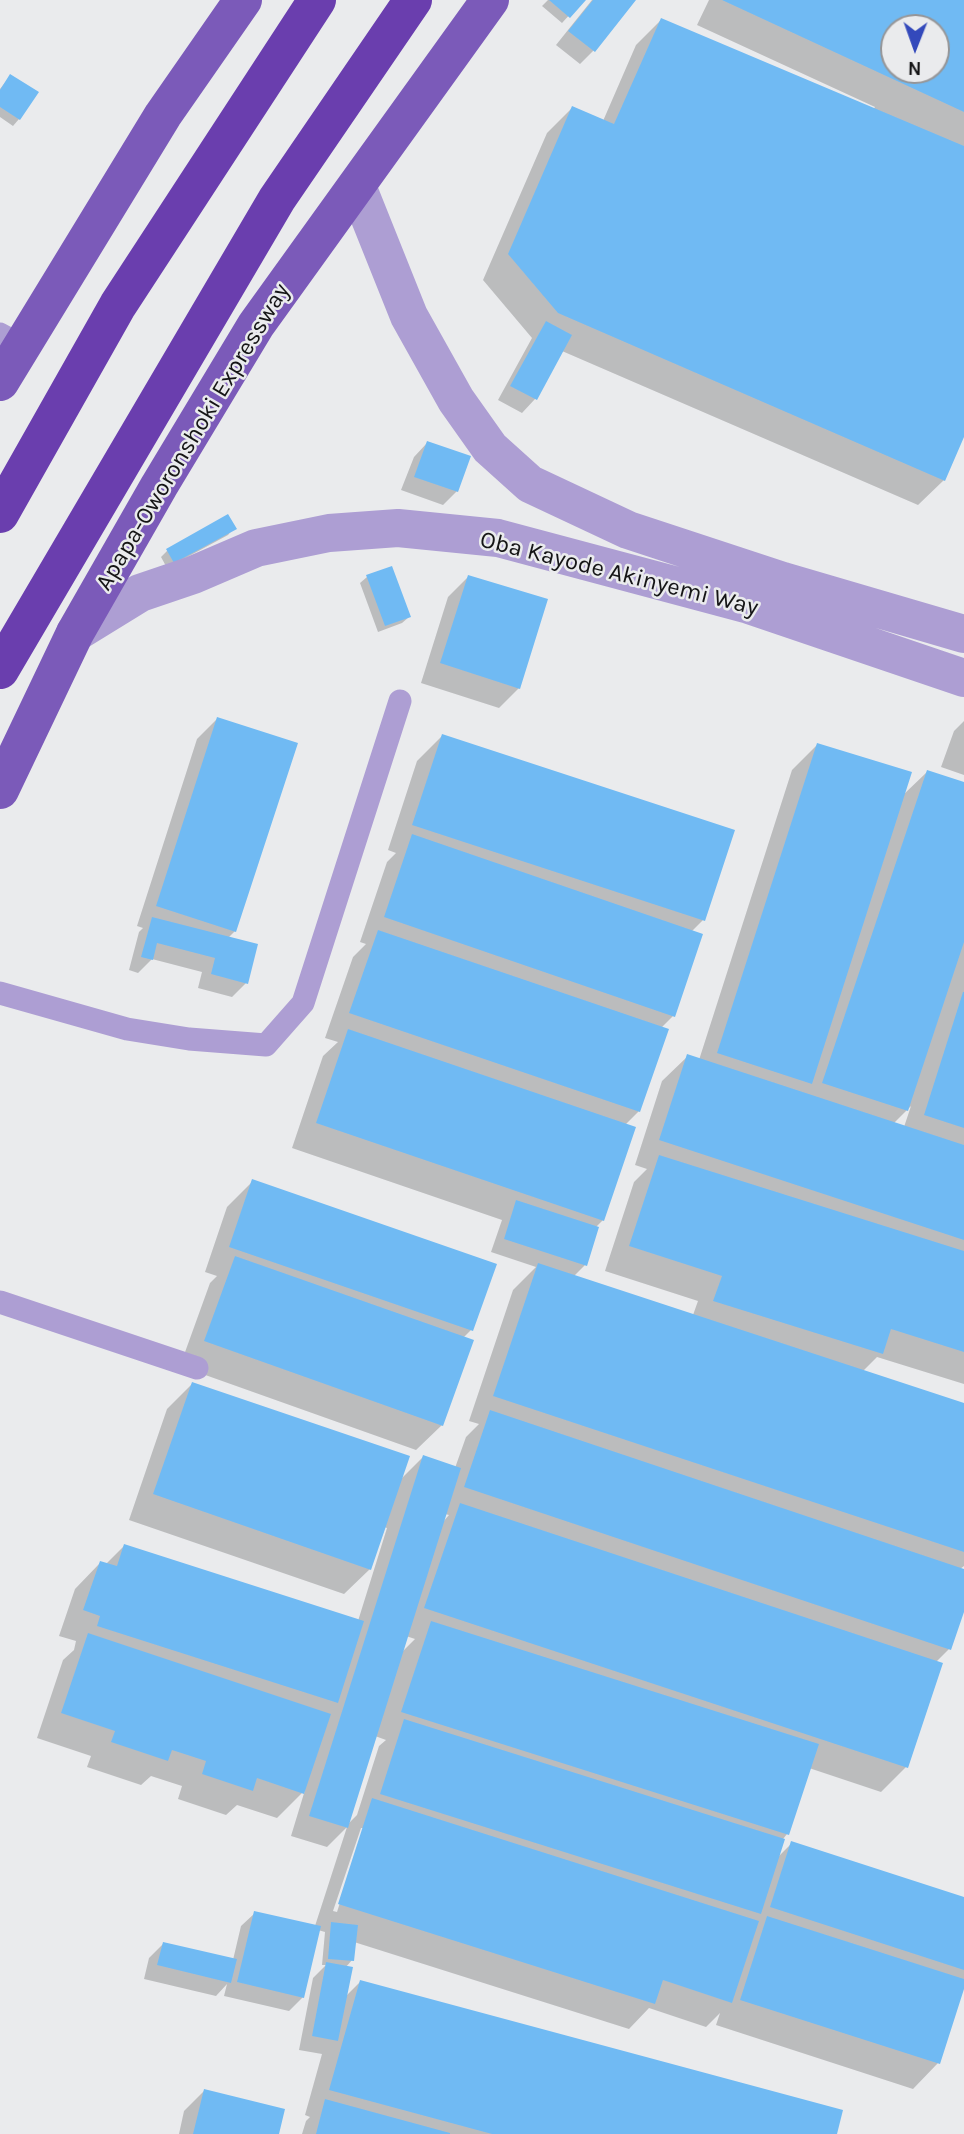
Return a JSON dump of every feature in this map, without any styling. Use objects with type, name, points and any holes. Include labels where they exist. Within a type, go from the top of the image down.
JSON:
[{"type":"highway","points":[[0,514],[118,305],[317,0]]},
{"type":"highway","name":"Apapa-Oworonshoki Expressway","points":[[0,670],[277,198],[413,0]]},
{"type":"main road","points":[[0,382],[11,340],[243,0]]},
{"type":"main road","name":"Apapa-Oworonshoki Expressway","points":[[0,790],[75,633],[256,325],[490,0]]},
{"type":"street","name":"Oba Kayode Akinyemi Way","points":[[357,186],[409,316],[456,400],[490,448],[530,484],[628,530],[783,581],[964,634]]},
{"type":"street","name":"Oba Kayode Akinyemi Way","points":[[75,633],[140,593],[193,575],[256,548],[329,533],[398,528],[498,538],[749,605],[964,678]]},
{"type":"lane","points":[[0,993],[127,1029],[189,1039],[266,1045],[303,1003],[400,701]]},
{"type":"lane","points":[[0,1302],[197,1368]]},
{"type":"building","points":[[549,0],[586,0],[570,18]]},
{"type":"building","points":[[593,0],[636,0],[595,52],[568,31]]},
{"type":"building","points":[[722,0],[964,0],[964,112],[904,84],[950,84],[950,14],[880,14],[880,73]]},
{"type":"building","points":[[661,18],[964,146],[964,437],[945,481],[558,313],[508,254],[572,106],[614,124]]},
{"type":"building","points":[[10,74],[39,92],[20,120],[0,107],[0,90]]},
{"type":"building","points":[[546,321],[572,335],[537,400],[510,386]]},
{"type":"building","points":[[427,441],[471,456],[458,492],[414,477]]},
{"type":"building","points":[[228,514],[237,529],[174,563],[166,549]]},
{"type":"building","points":[[392,566],[411,617],[385,626],[366,575]]},
{"type":"building","points":[[468,575],[548,599],[520,689],[440,663]]},
{"type":"building","points":[[217,717],[298,743],[236,932],[156,906]]},
{"type":"building","points":[[442,734],[735,830],[705,921],[412,825]]},
{"type":"building","points":[[817,743],[912,772],[812,1084],[717,1053]]},
{"type":"building","points":[[927,770],[964,782],[964,942],[908,1111],[822,1083]]},
{"type":"building","points":[[412,834],[703,934],[675,1017],[384,917]]},
{"type":"building","points":[[152,917],[258,944],[248,984],[211,974],[215,958],[157,943],[153,960],[141,957]]},
{"type":"building","points":[[378,930],[669,1029],[640,1112],[349,1013]]},
{"type":"building","points":[[964,992],[964,1128],[924,1115]]},
{"type":"building","points":[[348,1029],[636,1127],[604,1221],[316,1123]]},
{"type":"building","points":[[687,1054],[964,1145],[964,1240],[659,1140]]},
{"type":"building","points":[[659,1155],[964,1251],[964,1352],[891,1329],[883,1354],[713,1301],[722,1276],[629,1246]]},
{"type":"building","points":[[252,1179],[497,1264],[473,1331],[229,1247]]},
{"type":"building","points":[[516,1200],[599,1227],[587,1266],[504,1239]]},
{"type":"building","points":[[235,1256],[474,1340],[443,1426],[204,1341]]},
{"type":"building","points":[[538,1263],[964,1403],[964,1552],[493,1396]]},
{"type":"building","points":[[192,1382],[410,1456],[371,1570],[153,1494]]},
{"type":"building","points":[[490,1410],[964,1569],[964,1612],[951,1650],[464,1487]]},
{"type":"building","points":[[423,1455],[461,1468],[348,1828],[309,1816]]},
{"type":"building","points":[[460,1503],[943,1663],[908,1768],[424,1608]]},
{"type":"building","points":[[124,1544],[364,1621],[338,1703],[97,1626],[100,1616],[83,1610],[100,1561],[117,1566]]},
{"type":"building","points":[[431,1621],[819,1744],[789,1835],[401,1712]]},
{"type":"building","points":[[88,1633],[331,1714],[304,1794],[257,1778],[253,1791],[202,1774],[206,1761],[172,1750],[168,1761],[111,1742],[115,1731],[61,1713]]},
{"type":"building","points":[[404,1719],[785,1839],[761,1914],[380,1794]]},
{"type":"building","points":[[372,1798],[759,1921],[732,2003],[663,1980],[655,2004],[338,1904]]},
{"type":"building","points":[[791,1841],[964,1897],[964,1970],[770,1907]]},
{"type":"building","points":[[254,1911],[321,1926],[304,1998],[237,1982]]},
{"type":"building","points":[[767,1916],[964,1979],[964,1989],[940,2064],[740,2000]]},
{"type":"building","points":[[331,1922],[358,1925],[354,1961],[328,1959]]},
{"type":"building","points":[[163,1942],[237,1959],[231,1983],[157,1965]]},
{"type":"building","points":[[326,1962],[353,1967],[338,2041],[312,2036]]},
{"type":"building","points":[[360,1980],[843,2110],[837,2134],[492,2134],[329,2090]]},
{"type":"building","points":[[204,2089],[285,2109],[279,2134],[193,2134]]},
{"type":"building","points":[[325,2099],[450,2133],[450,2134],[316,2134]]}]
